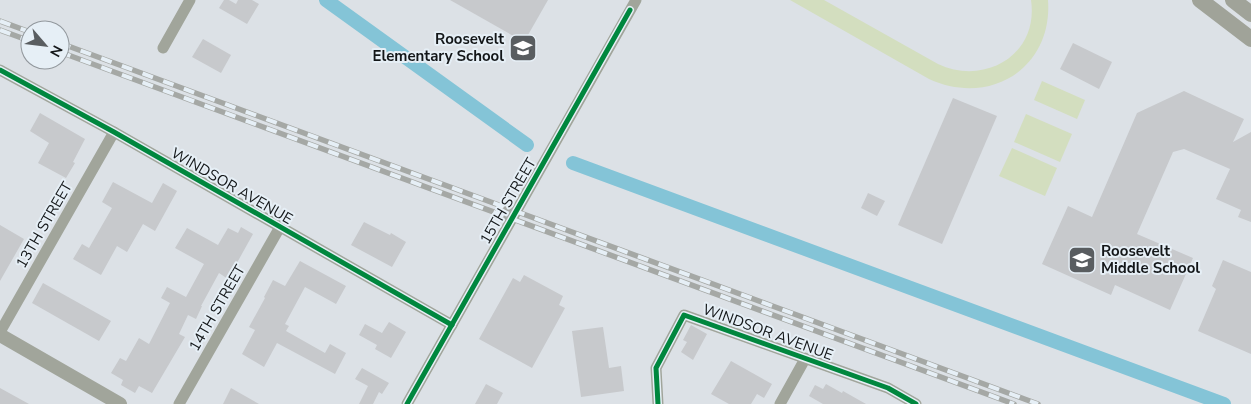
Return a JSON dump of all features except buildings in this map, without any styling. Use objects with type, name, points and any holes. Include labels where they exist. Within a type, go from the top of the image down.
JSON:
[{"type":"main road","points":[[1200,0],[1251,39]]},
{"type":"main road","points":[[1233,0],[1251,14]]},
{"type":"street","points":[[163,48],[190,0]]},
{"type":"street","name":"15TH STREET","points":[[407,404],[636,0]]},
{"type":"street","name":"WINDSOR AVENUE","points":[[0,70],[114,132],[452,325]]},
{"type":"street","name":"13TH STREET","points":[[0,334],[114,132]]},
{"type":"street","name":"14TH STREET","points":[[179,404],[280,227]]},
{"type":"street","name":"WINDSOR AVENUE","points":[[658,404],[655,386],[656,368],[684,315],[888,388],[916,404]]},
{"type":"street","points":[[0,334],[120,404]]},
{"type":"street","points":[[780,404],[805,359]]},
{"type":"green space","points":[[790,0],[824,0],[938,64],[956,70],[973,71],[990,68],[1005,61],[1017,50],[1026,36],[1031,19],[1031,0],[1048,0],[1047,24],[1040,45],[1029,62],[1013,75],[995,84],[974,88],[952,86],[929,79]]},
{"type":"green space","points":[[1042,81],[1085,100],[1077,119],[1034,100]]},
{"type":"green space","points":[[1026,114],[1072,134],[1060,162],[1014,142]]},
{"type":"green space","points":[[1012,148],[1057,168],[1045,196],[999,176]]},
{"type":"waterway","points":[[326,0],[527,145]]},
{"type":"waterway","points":[[573,163],[1224,404]]},
{"type":"railway","points":[[0,21],[20,28]]},
{"type":"railway","points":[[0,30],[20,37]]},
{"type":"railway","points":[[70,47],[1038,404]]},
{"type":"railway","points":[[70,56],[1014,404]]},
{"type":"cycle path","points":[[407,404],[630,10]]},
{"type":"cycle path","points":[[0,70],[114,132],[452,325]]},
{"type":"cycle path","points":[[658,404],[656,368],[684,315],[888,388],[916,404]]},
{"type":"place","name":"Roosevelt Elementary School","points":[[523,48]]},
{"type":"place","name":"Roosevelt Middle School","points":[[1082,260]]}]
